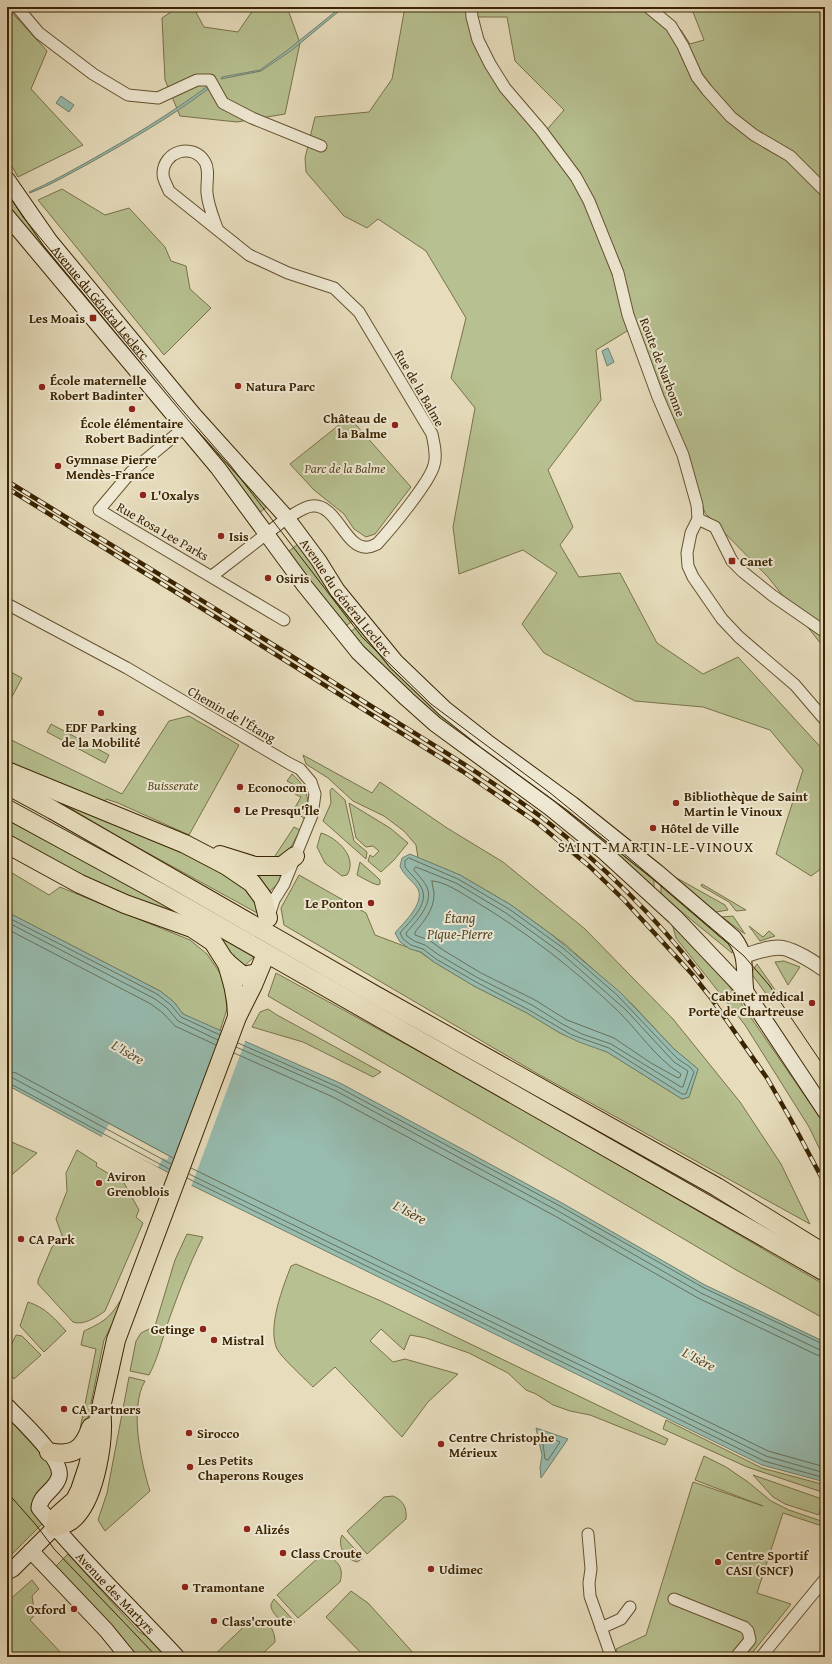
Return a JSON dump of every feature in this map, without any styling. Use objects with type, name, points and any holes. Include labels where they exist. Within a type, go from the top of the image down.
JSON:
[{"type":"highway","points":[[7,770],[185,844],[227,866],[252,883],[263,898],[268,918]]},
{"type":"highway","points":[[7,785],[375,995],[717,1187],[825,1254]]},
{"type":"highway","points":[[7,809],[168,896],[825,1272]]},
{"type":"highway","points":[[7,844],[80,884],[118,901],[192,928],[213,942],[225,961],[233,982],[237,1001],[237,1016]]},
{"type":"highway","points":[[185,844],[255,866],[282,866],[295,856]]},
{"type":"highway","points":[[55,1528],[57,1516],[75,1500],[80,1490],[88,1466],[116,1340],[237,1016],[253,985],[260,967],[243,976],[225,961]]},
{"type":"highway","points":[[49,1452],[61,1454],[72,1453],[81,1447],[89,1433],[94,1417],[101,1410]]},
{"type":"main road","name":"Avenue du Général Leclerc","points":[[7,179],[50,241],[194,415],[287,518],[319,561],[337,590],[396,662],[457,719],[572,804],[657,872],[734,938],[740,946],[740,959],[746,992]]},
{"type":"main road","name":"Avenue du Général Leclerc","points":[[7,216],[185,427],[358,652],[387,681],[435,724],[550,808],[604,852],[687,929],[733,980],[746,992],[825,1112]]},
{"type":"main road","name":"Avenue du Général Leclerc","points":[[687,929],[700,935],[724,959],[733,963],[740,959]]},
{"type":"main road","points":[[733,980],[734,970],[740,959]]},
{"type":"main road","name":"Avenue des Martyrs","points":[[7,1406],[42,1443],[60,1471],[59,1478],[39,1502],[39,1508],[97,1574],[178,1657]]},
{"type":"main road","points":[[7,1572],[13,1569],[55,1528]]},
{"type":"main road","points":[[31,1551],[106,1630],[128,1657]]},
{"type":"street","points":[[17,7],[39,32],[94,74],[128,95],[158,98],[196,80],[210,80],[223,104],[252,118],[321,146]]},
{"type":"street","name":"Route de Narbonne","points":[[471,7],[478,40],[490,64],[505,88],[541,130],[576,177],[589,202],[618,273],[628,316],[642,358],[683,455],[697,504],[698,519]]},
{"type":"street","points":[[648,7],[671,26],[683,46],[697,77],[731,117],[754,135],[790,156],[825,191]]},
{"type":"street","name":"Rue de la Balme","points":[[217,228],[206,192],[207,171],[205,162],[192,152],[181,151],[172,154],[166,161],[162,172],[163,179],[170,191],[249,255],[288,273],[334,288],[359,312],[432,434],[435,465],[426,481],[377,544],[368,547],[361,546],[353,541],[329,512],[320,506],[313,505],[287,518],[266,533]]},
{"type":"street","name":"Rue Rosa Lee Parks","points":[[185,427],[131,472],[99,510],[284,620]]},
{"type":"street","points":[[825,632],[773,596],[744,572],[732,561],[715,528],[698,519],[689,540],[688,566],[704,595],[738,637],[795,685],[825,720]]},
{"type":"street","name":"Rue Rosa Lee Parks","points":[[212,576],[266,533]]},
{"type":"street","name":"Chemin de l'Étang","points":[[7,604],[127,668],[300,769],[312,782],[315,794],[312,815],[284,884],[274,900],[268,918]]},
{"type":"street","points":[[740,959],[760,951],[774,948],[784,948],[825,970]]},
{"type":"street","points":[[588,1534],[590,1596],[610,1653]]},
{"type":"street","points":[[762,1657],[825,1579]]},
{"type":"street","points":[[674,1599],[744,1627],[748,1630],[750,1640],[736,1657]]},
{"type":"street","points":[[601,1628],[621,1619],[630,1607]]},
{"type":"green space","points":[[7,7],[47,51],[31,89],[83,145],[18,177],[7,158]]},
{"type":"green space","points":[[178,7],[193,7],[204,27],[238,32],[255,7],[287,7],[300,43],[285,114],[237,122],[180,116],[165,80],[162,18]]},
{"type":"green space","points":[[405,7],[656,7],[681,30],[690,44],[704,40],[691,7],[825,7],[825,649],[768,577],[705,513],[660,385],[632,328],[596,350],[601,400],[548,470],[573,527],[560,545],[579,577],[620,573],[657,643],[703,674],[738,657],[825,752],[825,866],[811,876],[776,854],[803,770],[770,730],[703,707],[635,701],[544,653],[522,624],[557,573],[523,550],[459,574],[453,527],[475,408],[451,378],[466,318],[426,251],[378,219],[367,228],[344,216],[306,172],[305,158],[315,117],[369,112],[392,79]],"holes":[[[476,17],[507,17],[515,61],[564,110],[544,133],[488,66]]]},
{"type":"green space","points":[[7,186],[272,503],[259,513],[7,211]]},
{"type":"green space","points":[[62,189],[105,215],[129,208],[165,247],[171,261],[186,266],[190,289],[211,308],[164,355],[38,200]]},
{"type":"green space","name":"Parc de la Balme","points":[[349,417],[411,487],[375,534],[366,537],[354,529],[344,514],[314,490],[290,464]]},
{"type":"green space","points":[[298,544],[353,621],[342,628],[288,552]]},
{"type":"green space","points":[[360,625],[373,642],[654,875],[654,890],[436,721],[369,659],[350,632]]},
{"type":"green space","points":[[7,670],[22,678],[7,706]]},
{"type":"green space","name":"Buisserate","points":[[189,716],[239,745],[189,835],[118,803],[106,799],[105,803],[7,766],[7,738],[122,794],[169,721]]},
{"type":"green space","points":[[51,724],[109,755],[105,763],[47,732]]},
{"type":"green space","points":[[303,755],[372,793],[380,782],[447,828],[503,862],[585,929],[673,1019],[740,1102],[781,1164],[810,1224],[538,1074],[284,925],[281,908],[299,875],[366,913],[375,935],[420,952],[474,986],[527,1013],[560,1033],[607,1052],[682,1099],[689,1097],[698,1069],[674,1049],[632,1004],[566,945],[511,905],[460,875],[418,858],[416,845],[404,831],[384,816],[353,801],[328,778],[306,764]]},
{"type":"green space","points":[[292,774],[301,783],[306,794],[307,805],[304,818],[293,811],[301,797],[295,794],[298,787],[287,781]]},
{"type":"green space","points":[[332,788],[345,800],[354,841],[367,852],[366,859],[323,821],[331,803],[330,791]]},
{"type":"green space","points":[[52,797],[232,873],[252,894],[259,914],[115,835]]},
{"type":"green space","points":[[349,803],[390,828],[408,843],[394,860],[381,872],[368,861],[370,855],[373,857],[379,851],[373,846],[366,847],[356,838]]},
{"type":"green space","points":[[7,820],[176,910],[254,957],[242,968],[143,907],[7,837]]},
{"type":"green space","points":[[294,827],[300,830],[290,849],[285,855],[273,859]]},
{"type":"green space","points":[[321,833],[334,839],[340,844],[348,856],[350,869],[347,875],[342,876],[325,863],[317,847]]},
{"type":"green space","points":[[360,862],[380,880],[380,884],[378,885],[372,883],[357,875]]},
{"type":"green space","points":[[7,870],[49,895],[60,887],[190,940],[207,954],[220,973],[225,990],[227,1009],[220,1031],[183,1014],[174,1002],[160,991],[7,912]]},
{"type":"green space","points":[[248,872],[281,874],[276,885],[266,893]]},
{"type":"green space","points":[[675,877],[725,905],[728,910],[716,912]]},
{"type":"green space","points":[[661,882],[727,936],[733,948],[732,953],[661,895]]},
{"type":"green space","points":[[702,884],[746,910],[736,911],[729,902],[701,886]]},
{"type":"green space","points":[[733,916],[745,934],[722,917]]},
{"type":"green space","points":[[671,920],[714,964],[816,1112],[825,1127],[825,1160],[809,1127],[745,1025],[676,938]]},
{"type":"green space","points":[[749,926],[763,937],[769,931],[775,936],[760,941]]},
{"type":"green space","points":[[784,961],[800,967],[788,985],[775,962]]},
{"type":"green space","points":[[757,964],[780,997],[772,1002],[751,973]]},
{"type":"green space","points":[[276,973],[502,1097],[825,1285],[825,1319],[738,1271],[268,996]]},
{"type":"green space","points":[[268,1009],[381,1072],[373,1077],[303,1042],[252,1027],[260,1012]]},
{"type":"green space","points":[[7,1140],[37,1153],[7,1179]]},
{"type":"green space","points":[[77,1150],[97,1163],[96,1166],[124,1183],[139,1210],[136,1217],[143,1223],[105,1311],[90,1320],[81,1323],[73,1322],[38,1284],[38,1280],[52,1247],[63,1238],[56,1219],[67,1191],[66,1173]]},
{"type":"green space","points":[[187,1234],[203,1237],[179,1293],[159,1352],[149,1375],[130,1371],[136,1341],[141,1333],[155,1326],[175,1260]]},
{"type":"green space","points":[[296,1264],[381,1301],[668,1439],[665,1445],[590,1415],[570,1411],[553,1405],[536,1394],[526,1390],[508,1373],[469,1353],[426,1338],[410,1335],[404,1350],[381,1329],[370,1341],[393,1362],[405,1359],[458,1374],[428,1402],[402,1437],[335,1367],[313,1387],[279,1353],[274,1340],[277,1307],[291,1266]]},
{"type":"green space","points":[[120,1301],[123,1303],[104,1340],[85,1432],[80,1429],[96,1349],[81,1345],[84,1331],[105,1319]]},
{"type":"green space","points":[[28,1302],[45,1310],[66,1331],[44,1352],[20,1326]]},
{"type":"green space","points":[[16,1335],[22,1336],[41,1355],[14,1379],[7,1371],[7,1354]]},
{"type":"green space","points":[[129,1377],[145,1381],[140,1392],[137,1420],[140,1451],[150,1491],[105,1531],[98,1520],[107,1493]]},
{"type":"green space","points":[[7,1417],[52,1466],[53,1477],[41,1488],[34,1504],[34,1510],[44,1522],[7,1559]]},
{"type":"green space","points":[[666,1420],[762,1468],[825,1485],[825,1493],[747,1467],[663,1429]]},
{"type":"green space","name":"Centre Sportif CASI (SNCF)","points":[[704,1456],[726,1467],[748,1482],[771,1501],[789,1510],[825,1522],[825,1527],[783,1513],[757,1593],[791,1604],[749,1657],[619,1657],[616,1649],[646,1635],[693,1482],[763,1506],[695,1480]]},
{"type":"green space","points":[[753,1475],[822,1499],[819,1515],[785,1504],[773,1497]]},
{"type":"green space","points":[[393,1496],[400,1500],[404,1505],[406,1519],[367,1554],[347,1531],[384,1497]]},
{"type":"green space","points":[[342,1535],[363,1558],[357,1562],[349,1558],[343,1552],[341,1548]]},
{"type":"green space","points":[[68,1554],[139,1632],[152,1639],[169,1657],[137,1657],[54,1568]]},
{"type":"green space","points":[[326,1555],[334,1560],[341,1569],[340,1582],[298,1618],[277,1595],[318,1558]]},
{"type":"green space","points":[[32,1580],[39,1589],[32,1596],[35,1615],[30,1620],[65,1657],[7,1657],[7,1602]]},
{"type":"green space","points":[[351,1591],[368,1603],[417,1657],[365,1657],[326,1617]]},
{"type":"green space","points":[[274,1599],[295,1622],[288,1624],[277,1617],[271,1608],[271,1604]]},
{"type":"green space","points":[[252,1619],[257,1619],[269,1625],[274,1632],[275,1642],[259,1657],[212,1657]]},
{"type":"water","points":[[341,7],[344,7],[292,50],[261,71],[221,79],[222,77],[260,70],[289,49]]},
{"type":"water","points":[[208,86],[208,89],[194,99],[134,138],[60,179],[38,190],[29,192],[120,144]]},
{"type":"water","points":[[61,96],[74,105],[69,112],[56,103]]},
{"type":"water","points":[[608,348],[614,362],[607,366],[602,351]]},
{"type":"water","name":"Étang Pique-Pierre","points":[[410,854],[460,875],[511,905],[552,935],[620,992],[674,1049],[698,1069],[689,1097],[682,1099],[607,1052],[579,1042],[560,1033],[527,1013],[474,986],[434,962],[421,952],[410,949],[400,942],[395,933],[409,917],[417,905],[419,898],[419,892],[416,886],[400,866],[402,858]]},
{"type":"water","name":"L'Isère","points":[[7,912],[160,991],[174,1002],[183,1014],[340,1083],[562,1203],[705,1285],[825,1342],[825,1482],[762,1465],[191,1185],[7,1085]]},
{"type":"water","points":[[536,1428],[568,1439],[541,1478],[540,1468],[542,1455]]},
{"type":"pier","points":[[224,1030],[246,1039],[191,1187],[170,1176]]},
{"type":"pier","points":[[109,1124],[169,1156],[167,1160],[163,1158],[158,1167],[101,1138]]},
{"type":"tram line","points":[[7,192],[23,217],[178,405],[231,466],[362,637],[431,704],[549,792],[614,845],[744,956],[769,985],[825,1068]]},
{"type":"tram line","points":[[7,1492],[36,1525],[55,1550],[157,1657]]},
{"type":"railway","points":[[7,481],[274,645],[452,757],[540,816],[584,852],[626,891],[666,933],[702,977]]},
{"type":"railway","points":[[7,488],[462,771],[536,822],[589,866],[624,900],[692,974],[711,998],[767,1078],[825,1184]]},
{"type":"place","name":"Les Moais","points":[[93,318]]},
{"type":"place","name":"Natura Parc","points":[[238,386]]},
{"type":"place","name":"École maternelle Robert Badinter","points":[[42,387]]},
{"type":"place","name":"École élémentaire Robert Badinter","points":[[132,409]]},
{"type":"place","name":"Château de la Balme","points":[[395,425]]},
{"type":"place","name":"Gymnase Pierre Mendès-France","points":[[58,466]]},
{"type":"place","name":"L'Oxalys","points":[[143,495]]},
{"type":"place","name":"Isis","points":[[221,536]]},
{"type":"place","name":"Canet","points":[[732,561]]},
{"type":"place","name":"Osiris","points":[[268,578]]},
{"type":"place","name":"EDF Parking de la Mobilité","points":[[101,713]]},
{"type":"place","name":"Econocom","points":[[240,787]]},
{"type":"place","name":"Bibliothèque de Saint Martin le Vinoux","points":[[676,803]]},
{"type":"place","name":"Le Presqu'Île","points":[[237,810]]},
{"type":"place","name":"Hôtel de Ville","points":[[653,828]]},
{"type":"place","name":"Le Ponton","points":[[371,903]]},
{"type":"place","name":"Cabinet médical Porte de Chartreuse","points":[[812,1003]]},
{"type":"place","name":"Aviron Grenoblois","points":[[99,1183]]},
{"type":"place","name":"CA Park","points":[[21,1239]]},
{"type":"place","name":"Getinge","points":[[203,1329]]},
{"type":"place","name":"Mistral","points":[[214,1340]]},
{"type":"place","name":"CA Partners","points":[[64,1409]]},
{"type":"place","name":"Sirocco","points":[[189,1433]]},
{"type":"place","name":"Centre Christophe Mérieux","points":[[441,1444]]},
{"type":"place","name":"Les Petits Chaperons Rouges","points":[[190,1467]]},
{"type":"place","name":"Alizés","points":[[247,1529]]},
{"type":"place","name":"Class Croute","points":[[283,1553]]},
{"type":"place","name":"Centre Sportif CASI (SNCF)","points":[[718,1562]]},
{"type":"place","name":"Udimec","points":[[431,1569]]},
{"type":"place","name":"Tramontane","points":[[185,1587]]},
{"type":"place","name":"Oxford","points":[[74,1609]]},
{"type":"place","name":"Class'croute","points":[[214,1621]]},
{"type":"district","name":"SAINT-MARTIN-LE-VINOUX","points":[[656,847]]}]
